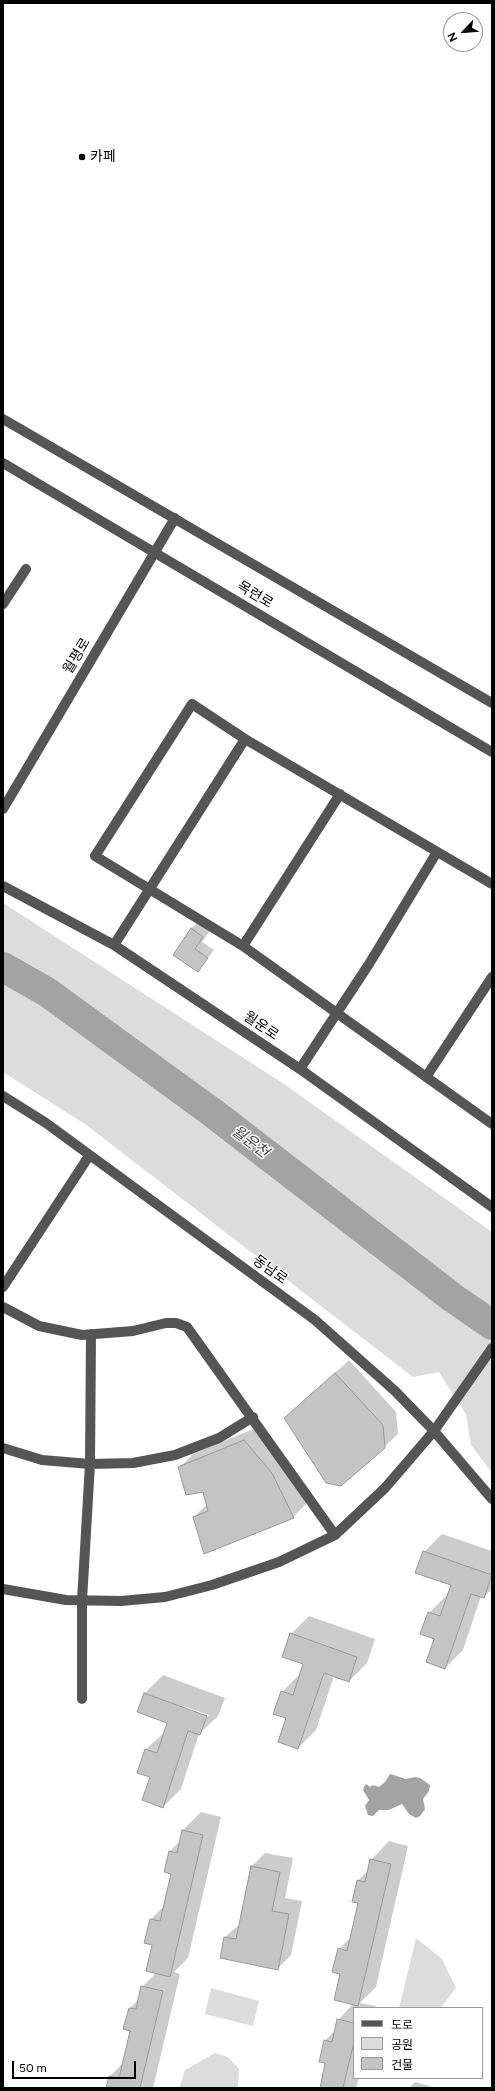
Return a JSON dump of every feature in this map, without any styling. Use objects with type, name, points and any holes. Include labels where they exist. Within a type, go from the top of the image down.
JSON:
[{"type":"street","name":"목련로","points":[[3,419],[492,703]]},
{"type":"street","name":"목련로","points":[[3,463],[492,752]]},
{"type":"street","name":"월평로","points":[[3,809],[175,518]]},
{"type":"street","points":[[3,604],[6,593],[26,569]]},
{"type":"street","points":[[492,884],[245,739],[192,704],[95,856],[151,888],[243,946],[338,1012],[492,1124]]},
{"type":"street","points":[[114,945],[245,739]]},
{"type":"street","points":[[243,946],[340,794]]},
{"type":"street","points":[[300,1069],[338,1012],[437,852]]},
{"type":"street","name":"월운로","points":[[3,886],[114,945],[300,1069],[492,1207]]},
{"type":"street","points":[[426,1077],[492,977]]},
{"type":"street","name":"동남로","points":[[3,1096],[46,1123],[89,1156],[315,1320],[395,1391],[434,1430],[492,1499]]},
{"type":"street","points":[[3,1287],[89,1156]]},
{"type":"street","points":[[3,1307],[39,1326],[82,1335],[133,1331],[166,1323],[176,1323],[187,1327],[253,1417],[336,1536]]},
{"type":"street","points":[[82,1699],[82,1600],[90,1464],[91,1334]]},
{"type":"street","points":[[3,1589],[66,1600],[121,1601],[165,1597],[212,1585],[279,1562],[336,1536],[385,1488],[434,1430],[466,1387],[492,1348]]},
{"type":"street","points":[[3,1448],[42,1460],[90,1464],[133,1463],[175,1455],[219,1438],[253,1417]]},
{"type":"green space","points":[[3,903],[284,1084],[492,1232],[492,1473],[471,1445],[466,1414],[439,1372],[413,1377],[85,1124],[3,1072]]},
{"type":"green space","points":[[416,1938],[442,1959],[456,1988],[442,2007],[399,2007]]},
{"type":"green space","points":[[211,1988],[259,2001],[253,2026],[205,2014]]},
{"type":"green space","points":[[215,2053],[228,2057],[239,2069],[238,2088],[179,2088],[185,2070]]},
{"type":"shaded area","points":[[390,1774],[406,1779],[415,1777],[420,1778],[430,1785],[429,1791],[423,1799],[425,1809],[420,1816],[416,1818],[409,1814],[402,1804],[389,1810],[379,1810],[373,1816],[368,1815],[365,1806],[369,1800],[363,1790],[364,1787],[366,1784],[370,1787],[373,1785],[379,1787],[385,1782]]},
{"type":"building","points":[[191,928],[203,937],[195,949],[208,958],[198,972],[173,955]]},
{"type":"building","points":[[335,1373],[383,1425],[385,1448],[341,1486],[326,1483],[284,1418]]},
{"type":"building","points":[[244,1440],[272,1473],[294,1518],[204,1554],[193,1517],[208,1511],[203,1492],[186,1495],[178,1467]]},
{"type":"building","points":[[423,1551],[492,1575],[484,1598],[471,1594],[445,1669],[426,1662],[434,1639],[420,1634],[428,1612],[440,1616],[451,1585],[415,1573]]},
{"type":"building","points":[[290,1633],[357,1657],[349,1682],[324,1673],[298,1749],[278,1742],[286,1718],[273,1714],[281,1691],[293,1695],[303,1664],[282,1657]]},
{"type":"building","points":[[144,1693],[207,1716],[200,1735],[188,1731],[163,1808],[142,1800],[150,1777],[137,1773],[145,1749],[157,1753],[167,1723],[137,1712]]},
{"type":"building","points":[[182,1830],[203,1835],[170,1977],[146,1971],[152,1945],[144,1943],[150,1919],[160,1921],[171,1874],[164,1872],[169,1851],[177,1853]]},
{"type":"building","points":[[370,1859],[391,1864],[358,2006],[334,2000],[340,1974],[332,1972],[338,1948],[347,1951],[358,1903],[352,1902],[357,1880],[365,1882]]},
{"type":"building","points":[[251,1866],[280,1872],[272,1911],[289,1914],[278,1970],[220,1958],[224,1937],[236,1939]]},
{"type":"building","points":[[141,1986],[163,1991],[140,2088],[106,2088],[109,2076],[119,2078],[130,2031],[123,2029],[129,2008],[136,2009]]},
{"type":"building","points":[[337,2019],[353,2023],[353,2046],[343,2088],[320,2088],[325,2063],[319,2062],[324,2040],[332,2042]]},
{"type":"waterway","name":"월운천","points":[[3,967],[47,992],[213,1113],[453,1298],[492,1325]]},
{"type":"place","name":"카페","points":[[82,157]]}]
